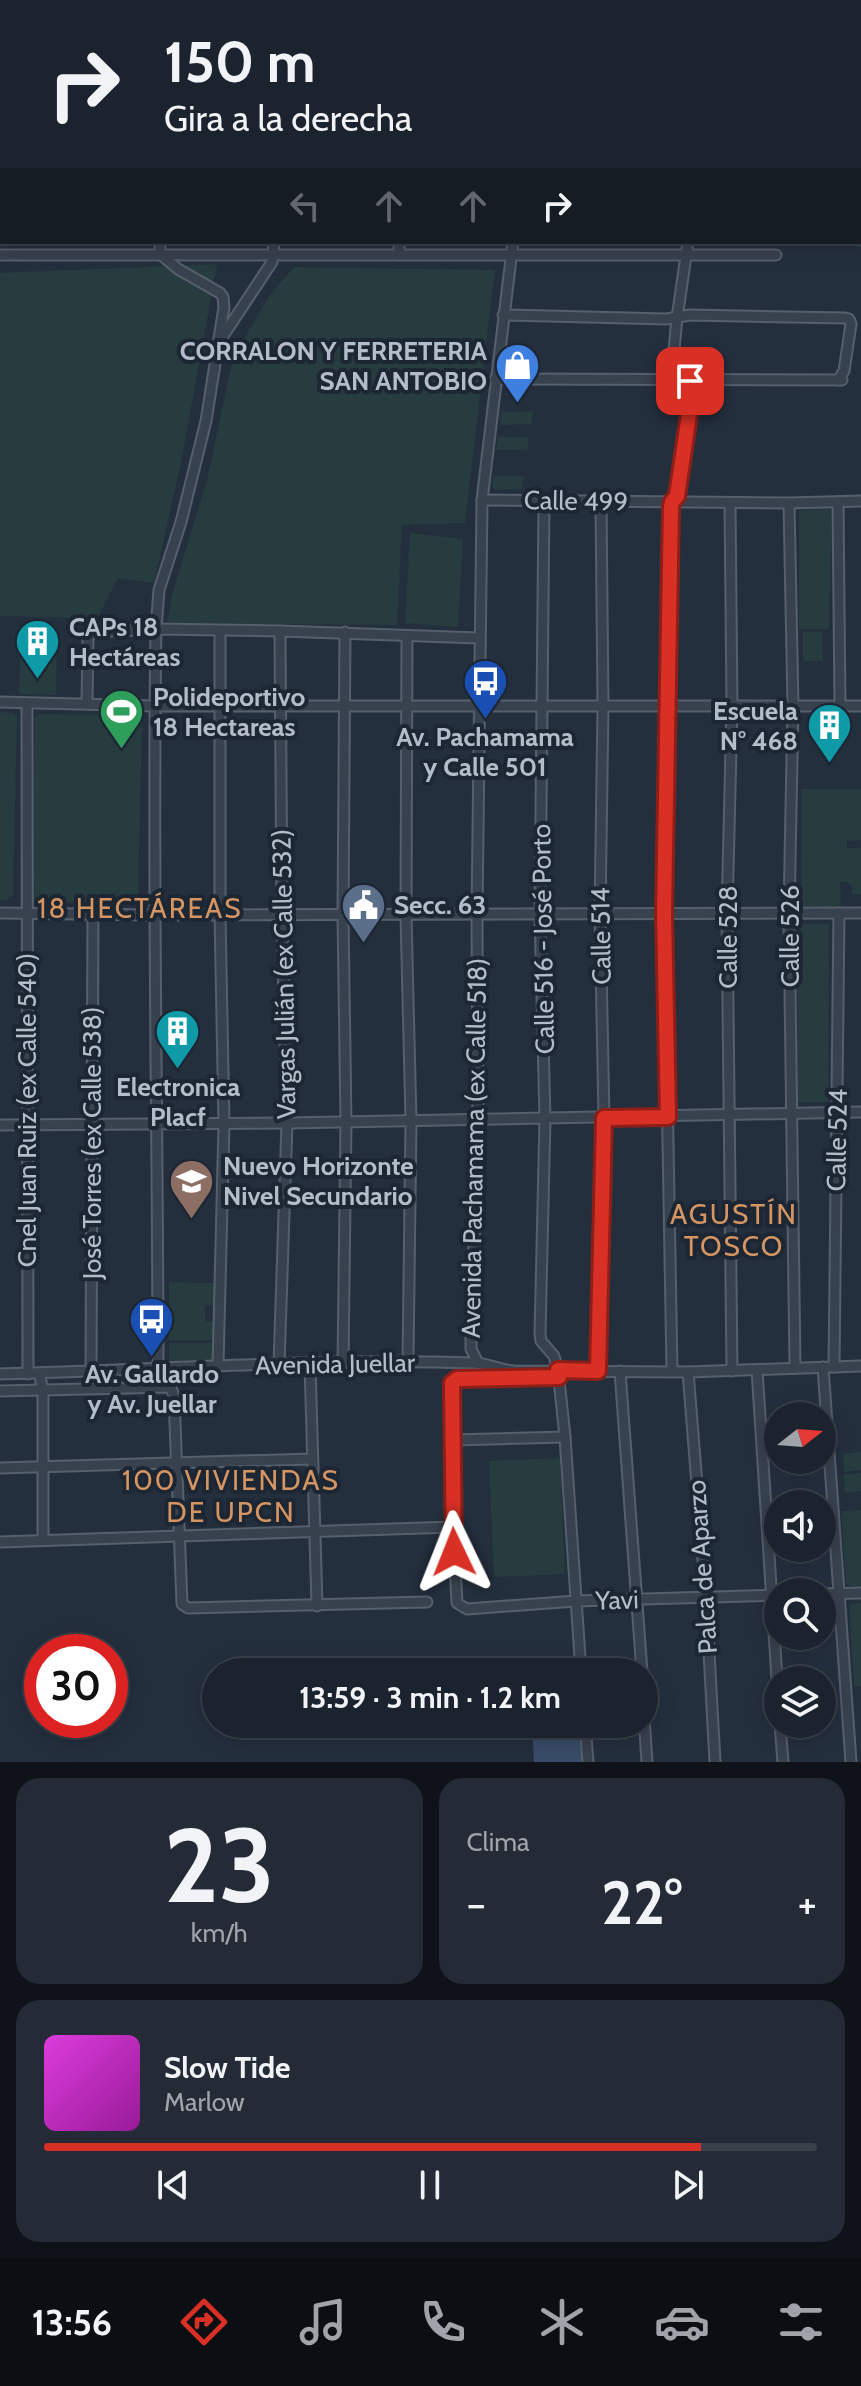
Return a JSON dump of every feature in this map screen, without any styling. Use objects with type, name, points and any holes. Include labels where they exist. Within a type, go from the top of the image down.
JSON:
[{"type":"street","points":[[151,244],[155,254],[223,297],[224,307],[206,421],[181,522],[159,590],[156,629],[154,915],[158,1370],[174,1397],[182,1604],[188,1608],[427,1602]]},
{"type":"street","points":[[155,254],[159,244]]},
{"type":"street","points":[[218,343],[272,262],[274,244]]},
{"type":"street","points":[[399,244],[399,255]]},
{"type":"street","name":"Avenida Pachamama (ex Calle 518)","points":[[478,1363],[471,1349],[471,1338],[478,1120],[482,500],[513,244]]},
{"type":"street","points":[[671,381],[688,244]]},
{"type":"street","points":[[0,255],[776,255]]},
{"type":"street","points":[[495,379],[842,380],[851,324],[849,319],[503,315]]},
{"type":"street","points":[[672,1371],[664,913],[672,502],[677,496],[692,394],[690,381]]},
{"type":"street","name":"Calle 499","points":[[482,500],[861,501]]},
{"type":"street","name":"Calle 516 - José Porto","points":[[544,502],[540,914],[545,1119],[540,1334],[541,1341],[554,1356],[559,1374]]},
{"type":"street","name":"Calle 514","points":[[598,1371],[604,1118],[600,914],[603,706],[601,502]]},
{"type":"street","points":[[838,502],[840,706]]},
{"type":"street","name":"Calle 528","points":[[730,503],[732,706],[727,914],[732,1371]]},
{"type":"street","name":"Calle 526","points":[[789,503],[793,706],[789,913],[795,1368]]},
{"type":"street","points":[[87,703],[88,637],[104,630],[345,632],[479,638]]},
{"type":"street","points":[[218,1366],[224,1124],[220,631]]},
{"type":"street","name":"Vargas Julián (ex Calle 532)","points":[[279,1365],[287,1123],[280,631]]},
{"type":"street","points":[[343,1364],[345,632]]},
{"type":"street","points":[[407,636],[406,915],[411,1121],[408,1362]]},
{"type":"street","points":[[0,702],[155,706],[861,706]]},
{"type":"street","name":"Cnel Juan Ruiz (ex Calle 540)","points":[[27,703],[28,1374]]},
{"type":"street","points":[[0,913],[343,916],[861,913]]},
{"type":"street","name":"Calle 524","points":[[839,913],[838,1113],[828,1367],[851,1762]]},
{"type":"street","name":"José Torres (ex Calle 538)","points":[[91,1372],[93,915]]},
{"type":"street","points":[[0,1125],[861,1112]]},
{"type":"street","name":"Avenida Juellar","points":[[0,1374],[408,1362],[478,1363],[503,1370],[559,1374],[861,1366]]},
{"type":"street","points":[[310,1364],[317,1606]]},
{"type":"street","points":[[757,1370],[774,1578]]},
{"type":"street","points":[[620,1371],[641,1658]]},
{"type":"street","name":"Palca de Aparzo","points":[[688,1372],[706,1597],[715,1762]]},
{"type":"street","points":[[39,1373],[43,1390],[43,1540]]},
{"type":"street","points":[[0,1542],[453,1527],[452,1383],[457,1379],[559,1374],[580,1658]]},
{"type":"street","points":[[0,1391],[166,1387]]},
{"type":"street","points":[[452,1440],[565,1437]]},
{"type":"street","points":[[0,1468],[312,1459]]},
{"type":"street","name":"Yavi","points":[[453,1527],[457,1603],[467,1609],[576,1601],[764,1596]]},
{"type":"street","points":[[836,1593],[861,1593]]},
{"type":"street","points":[[586,1738],[588,1762]]},
{"type":"street","points":[[645,1738],[647,1762]]},
{"type":"street","points":[[781,1738],[783,1762]]},
{"type":"green space","points":[[217,264],[182,458],[154,583],[118,578],[99,615],[84,618],[0,616],[0,273]]},
{"type":"green space","points":[[294,267],[495,270],[465,523],[402,525],[397,625],[167,623],[172,595],[207,480],[233,358],[269,296]]},
{"type":"green space","points":[[533,411],[531,424],[500,425],[501,412]]},
{"type":"green space","points":[[498,437],[529,437],[527,450],[496,450]]},
{"type":"green space","points":[[493,476],[524,476],[522,489],[495,490],[492,486]]},
{"type":"green space","points":[[832,509],[829,629],[799,629],[799,510]]},
{"type":"green space","points":[[410,533],[463,539],[458,627],[405,623]]},
{"type":"green space","points":[[21,632],[57,633],[56,695],[19,694]]},
{"type":"green space","points":[[803,632],[822,632],[823,661],[803,661]]},
{"type":"green space","points":[[0,712],[13,713],[17,717],[13,895],[6,900],[0,900]]},
{"type":"green space","points":[[39,714],[138,715],[142,719],[138,899],[132,903],[39,902],[32,897],[35,718]]},
{"type":"green space","points":[[802,789],[861,789],[861,840],[847,841],[847,848],[861,848],[861,894],[852,894],[852,887],[847,882],[840,882],[841,909],[801,907]]},
{"type":"green space","points":[[798,924],[829,924],[828,1102],[797,1102]]},
{"type":"green space","points":[[169,1282],[214,1283],[214,1305],[205,1305],[205,1321],[214,1322],[214,1340],[169,1340]]},
{"type":"green space","points":[[169,1343],[215,1343],[214,1362],[169,1363]]},
{"type":"green space","points":[[861,1452],[861,1470],[844,1472],[843,1454]]},
{"type":"green space","points":[[560,1458],[565,1574],[494,1577],[489,1461]]},
{"type":"green space","points":[[861,1473],[861,1491],[845,1493],[844,1475]]},
{"type":"green space","points":[[861,1510],[861,1586],[850,1586],[846,1583],[841,1511]]},
{"type":"green space","points":[[861,1603],[861,1686],[854,1686],[849,1604]]},
{"type":"water","points":[[533,1738],[579,1738],[582,1762],[534,1762]]},
{"type":"place","name":"CORRALON Y FERRETERIA SAN ANTOBIO","points":[[518,405]]},
{"type":"place","name":"CAPs 18 Hectáreas","points":[[38,681]]},
{"type":"place","name":"Av. Pachamama y Calle 501","points":[[485,721]]},
{"type":"place","name":"Polideportivo 18 Hectareas","points":[[122,751]]},
{"type":"place","name":"Escuela N° 468","points":[[829,765]]},
{"type":"place","name":"Secc. 63","points":[[363,944]]},
{"type":"place","name":"Electronica Placf","points":[[178,1071]]},
{"type":"place","name":"Nuevo Horizonte Nivel Secundario","points":[[192,1220]]},
{"type":"place","name":"Av. Gallardo y Av. Juellar","points":[[152,1358]]},
{"type":"district","name":"18 HECTÁREAS","points":[[140,908]]},
{"type":"district","name":"AGUSTÍN TOSCO","points":[[734,1230]]},
{"type":"district","name":"100 VIVIENDAS DE UPCN","points":[[231,1496]]},
{"type":"route","points":[[454,1552],[452,1383],[457,1379],[559,1377],[558,1370],[598,1371],[604,1118],[668,1117],[664,913],[671,507],[677,496],[692,394],[690,381]]}]
